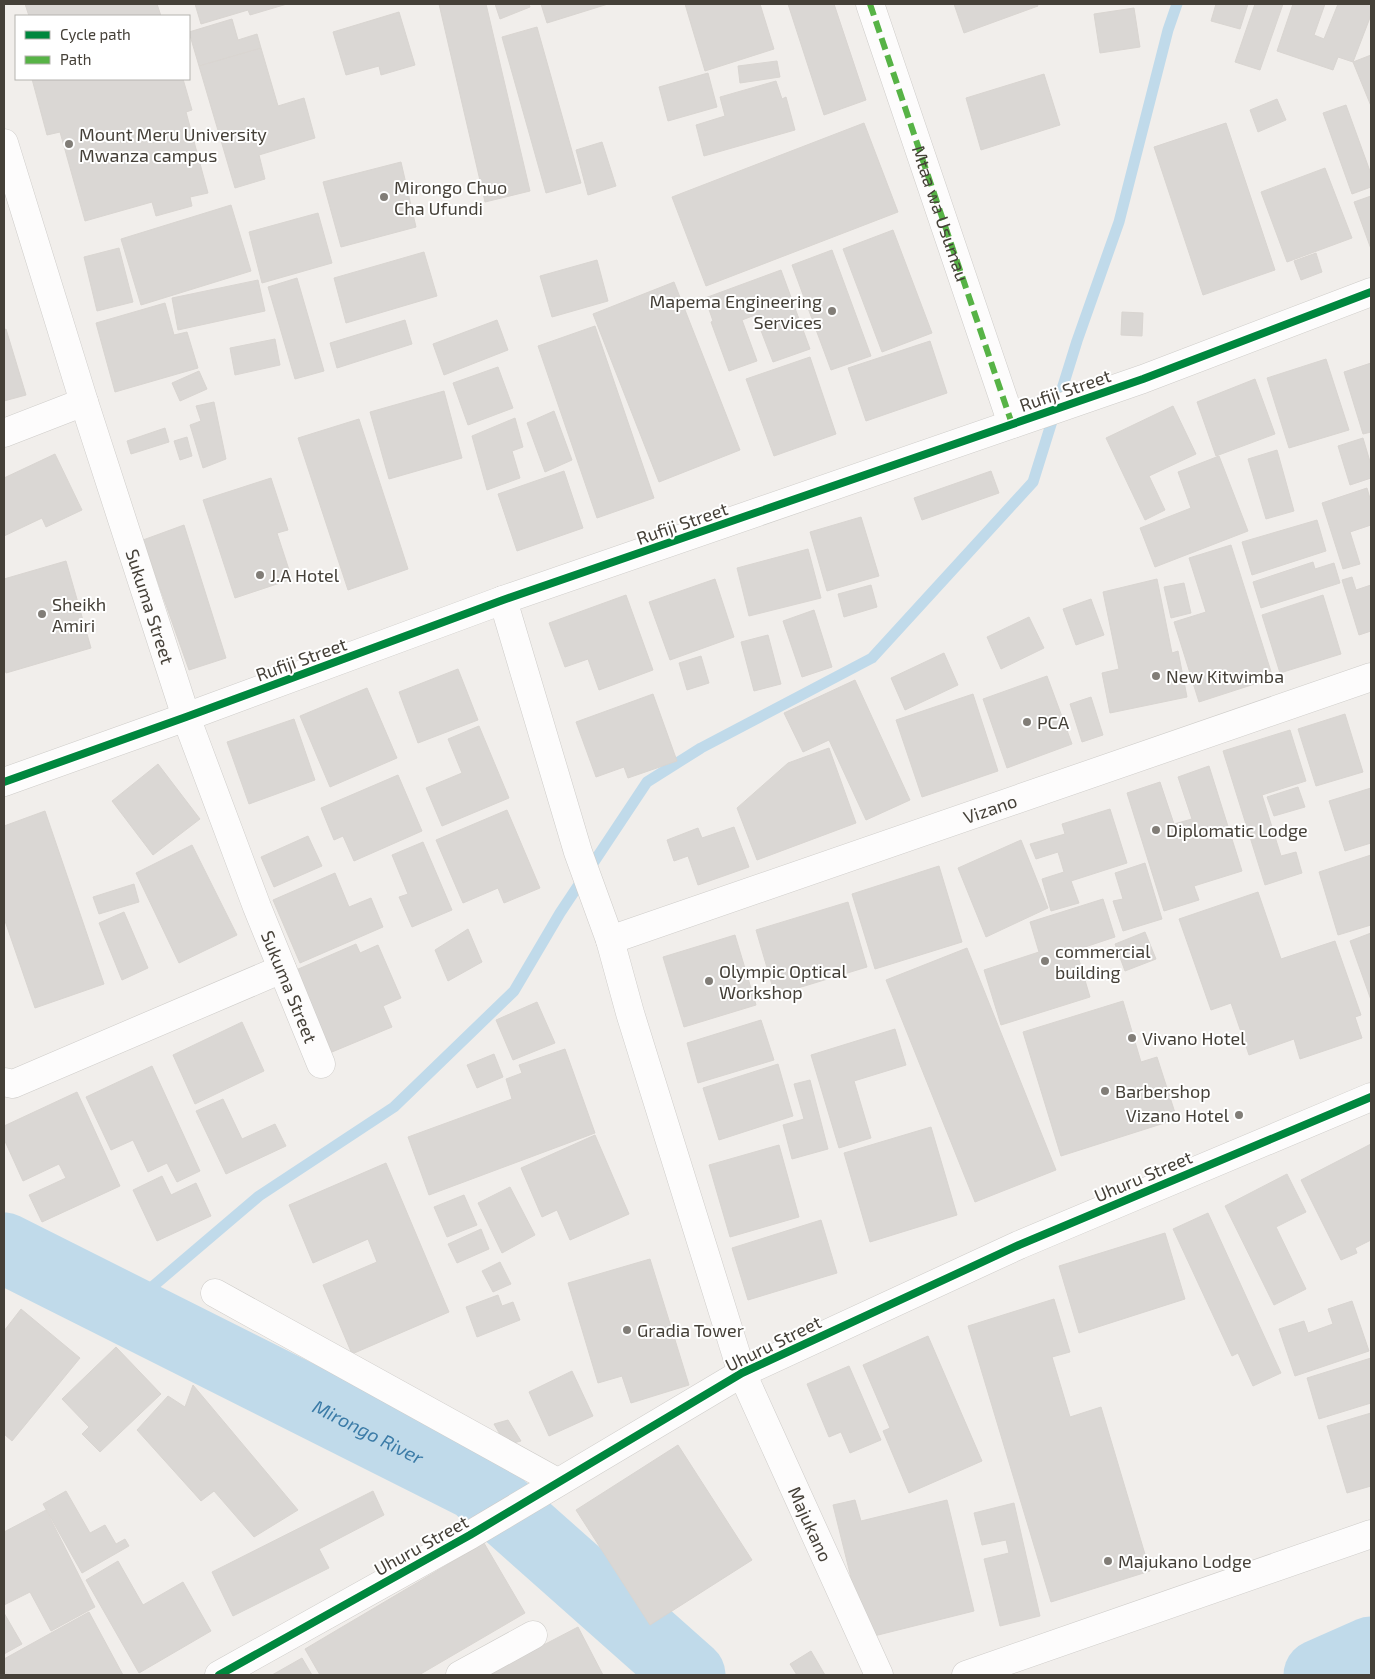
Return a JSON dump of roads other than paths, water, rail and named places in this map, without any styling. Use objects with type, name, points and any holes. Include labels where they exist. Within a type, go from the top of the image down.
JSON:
[{"type":"street","name":"Mtaa wa Usumau","points":[[870,4],[1020,421]]},
{"type":"street","name":"Sukuma Street","points":[[4,142],[84,402],[186,717],[256,907],[320,1064]]},
{"type":"street","name":"Rufiji Street","points":[[4,782],[503,600],[1143,378],[1371,292]]},
{"type":"street","points":[[4,433],[84,402]]},
{"type":"street","name":"Majukano","points":[[503,600],[578,852],[606,928],[630,1013],[742,1373],[879,1675]]},
{"type":"street","name":"Vizano","points":[[606,928],[1371,677]]},
{"type":"street","points":[[4,1082],[13,1084],[282,969]]},
{"type":"street","name":"Uhuru Street","points":[[219,1675],[470,1535],[742,1373],[1019,1245],[1371,1097]]},
{"type":"street","points":[[215,1292],[557,1482]]},
{"type":"street","points":[[966,1675],[1371,1534]]},
{"type":"street","points":[[460,1675],[533,1635]]},
{"type":"waterway","points":[[125,1310],[259,1196],[394,1107],[514,991],[560,913],[647,782],[701,748],[872,658],[1033,482],[1077,341],[1119,222],[1168,30],[1177,4]]},
{"type":"waterway","name":"Mirongo River","points":[[4,1248],[476,1485],[690,1675]]},
{"type":"waterway","name":"Mirongo River","points":[[1319,1675],[1371,1652]]},
{"type":"place","name":"Mount Meru University Mwanza campus","points":[[69,144]]},
{"type":"place","name":"Mirongo Chuo Cha Ufundi","points":[[384,197]]},
{"type":"place","name":"Mapema Engineering Services","points":[[832,311]]},
{"type":"place","name":"J.A Hotel","points":[[260,575]]},
{"type":"place","name":"Sheikh Amiri","points":[[42,614]]},
{"type":"place","name":"New Kitwimba","points":[[1156,676]]},
{"type":"place","name":"PCA","points":[[1027,722]]},
{"type":"place","name":"Diplomatic Lodge","points":[[1156,830]]},
{"type":"place","name":"commercial building","points":[[1045,961]]},
{"type":"place","name":"Olympic Optical Workshop","points":[[709,981]]},
{"type":"place","name":"Vivano Hotel","points":[[1132,1038]]},
{"type":"place","name":"Barbershop","points":[[1105,1091]]},
{"type":"place","name":"Vizano Hotel","points":[[1239,1115]]},
{"type":"place","name":"Gradia Tower","points":[[627,1330]]},
{"type":"place","name":"Majukano Lodge","points":[[1108,1561]]}]
